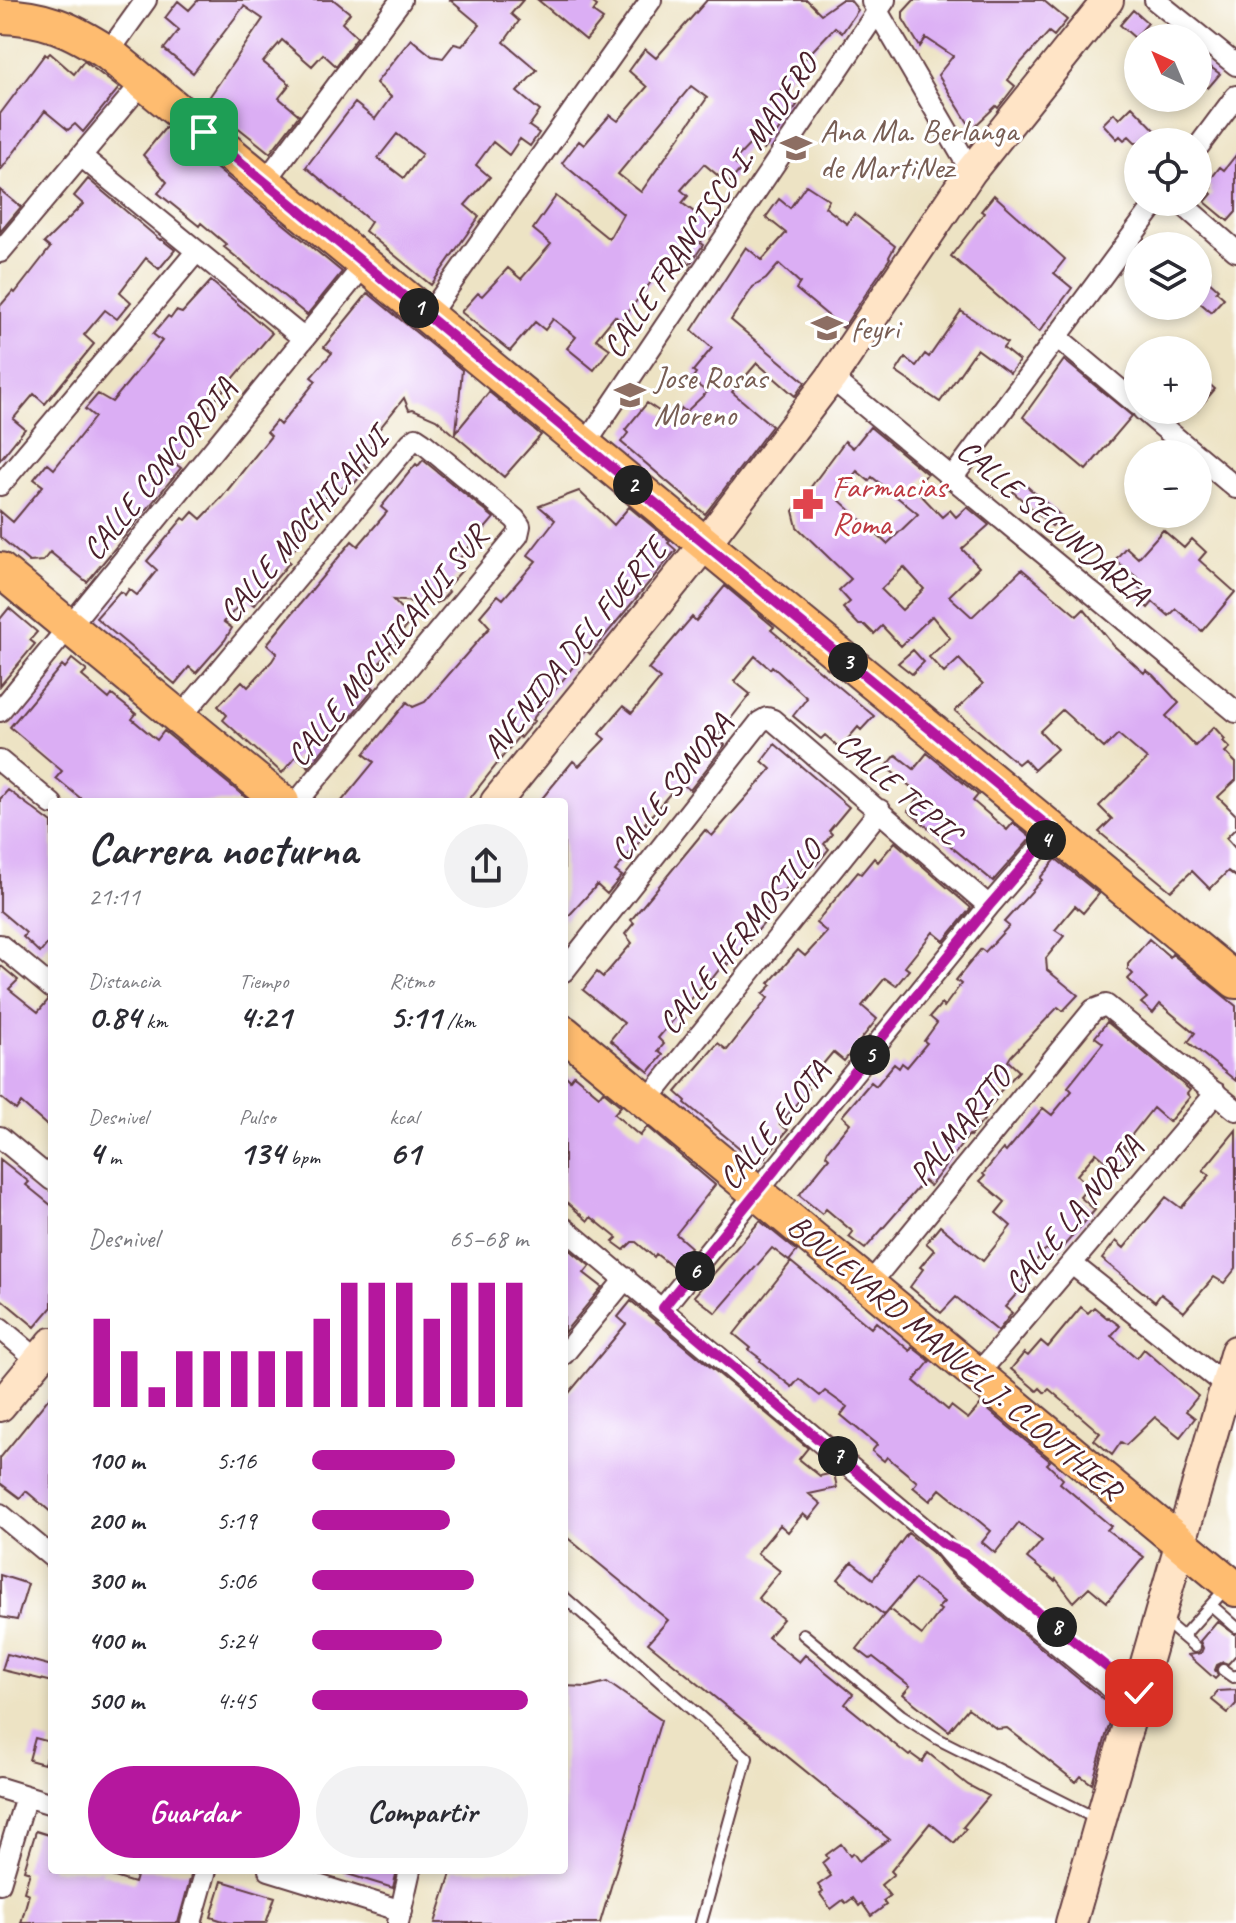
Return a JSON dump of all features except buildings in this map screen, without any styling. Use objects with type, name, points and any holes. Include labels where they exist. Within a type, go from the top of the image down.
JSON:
[{"type":"main road","points":[[0,16],[35,19],[75,31],[108,53],[1236,981]]},
{"type":"main road","points":[[0,570],[277,798]]},
{"type":"main road","name":"BOULEVARD MANUEL J. CLOUTHIER","points":[[568,1036],[1179,1542],[1226,1593]]},
{"type":"street","points":[[108,53],[146,0]]},
{"type":"street","points":[[265,182],[401,0]]},
{"type":"street","points":[[428,316],[651,0]]},
{"type":"street","name":"AVENIDA DEL FUERTE","points":[[499,798],[705,544],[831,378],[971,171],[1108,0]]},
{"type":"street","points":[[1155,0],[1236,65]]},
{"type":"street","points":[[878,3],[971,171]]},
{"type":"street","name":"CALLE FRANCISCO I. MADERO","points":[[585,445],[878,3]]},
{"type":"street","points":[[0,252],[143,82]]},
{"type":"street","points":[[1212,128],[1236,96]]},
{"type":"street","points":[[81,156],[304,339]]},
{"type":"street","points":[[953,477],[1147,216]]},
{"type":"street","points":[[1196,216],[1236,251]]},
{"type":"street","points":[[0,485],[197,251]]},
{"type":"street","name":"CALLE CONCORDIA","points":[[0,711],[365,264]]},
{"type":"street","points":[[1057,337],[1124,393]]},
{"type":"street","name":"CALLE SECUNDARIA","points":[[831,378],[1236,712]]},
{"type":"street","points":[[1160,424],[1179,440]]},
{"type":"street","name":"CALLE MOCHICAHUI","points":[[180,718],[416,438],[520,526]]},
{"type":"street","points":[[1212,468],[1236,488]]},
{"type":"street","name":"CALLE MOCHICAHUI SUR","points":[[300,798],[518,535],[520,526]]},
{"type":"street","name":"CALLE TEPIC","points":[[767,718],[880,810],[989,906]]},
{"type":"street","name":"CALLE SONORA","points":[[568,966],[760,722],[767,718]]},
{"type":"street","points":[[0,761],[48,801]]},
{"type":"street","name":"CALLE HERMOSILLO","points":[[647,1101],[880,810]]},
{"type":"street","name":"CALLE ELOTA","points":[[663,1308],[989,906],[1054,831]]},
{"type":"street","points":[[0,945],[48,985]]},
{"type":"street","name":"PALMARITO","points":[[869,1285],[1093,1010],[1100,1006],[1106,1005],[1216,1093]]},
{"type":"street","points":[[1216,1093],[1236,1110]]},
{"type":"street","name":"CALLE LA NORIA","points":[[977,1375],[1216,1093]]},
{"type":"street","points":[[0,1137],[48,1177]]},
{"type":"street","points":[[568,1231],[941,1543],[960,1565],[1136,1700]]},
{"type":"street","points":[[1072,1264],[1226,1386]]},
{"type":"street","points":[[568,1349],[626,1278]]},
{"type":"street","points":[[0,1328],[45,1351],[0,1406]]},
{"type":"street","points":[[1071,1923],[1136,1700],[1172,1627],[1179,1542],[1236,1351]]},
{"type":"street","points":[[0,1514],[48,1554]]},
{"type":"street","points":[[0,1788],[48,1803]]},
{"type":"street","points":[[0,1883],[26,1796]]},
{"type":"street","points":[[191,1923],[205,1874]]},
{"type":"street","points":[[280,1874],[400,1917],[409,1874]]},
{"type":"lane","points":[[1195,1647],[1172,1627],[1226,1593],[1236,1627]]},
{"type":"lane","points":[[568,1601],[747,1758],[701,1923]]},
{"type":"lane","points":[[803,1634],[901,1715],[938,1739],[1101,1821]]},
{"type":"lane","points":[[1223,1670],[1236,1676]]},
{"type":"place","name":"Ana Ma. Berlanga de MartiNez","points":[[796,148]]},
{"type":"place","name":"feyri","points":[[827,328]]},
{"type":"place","name":"Jose Rosas Moreno","points":[[630,395]]},
{"type":"place","name":"Farmacias Roma","points":[[808,504]]},
{"type":"route","points":[[204,132],[1054,831],[989,906],[663,1308],[941,1543],[967,1555],[1139,1693]]}]
